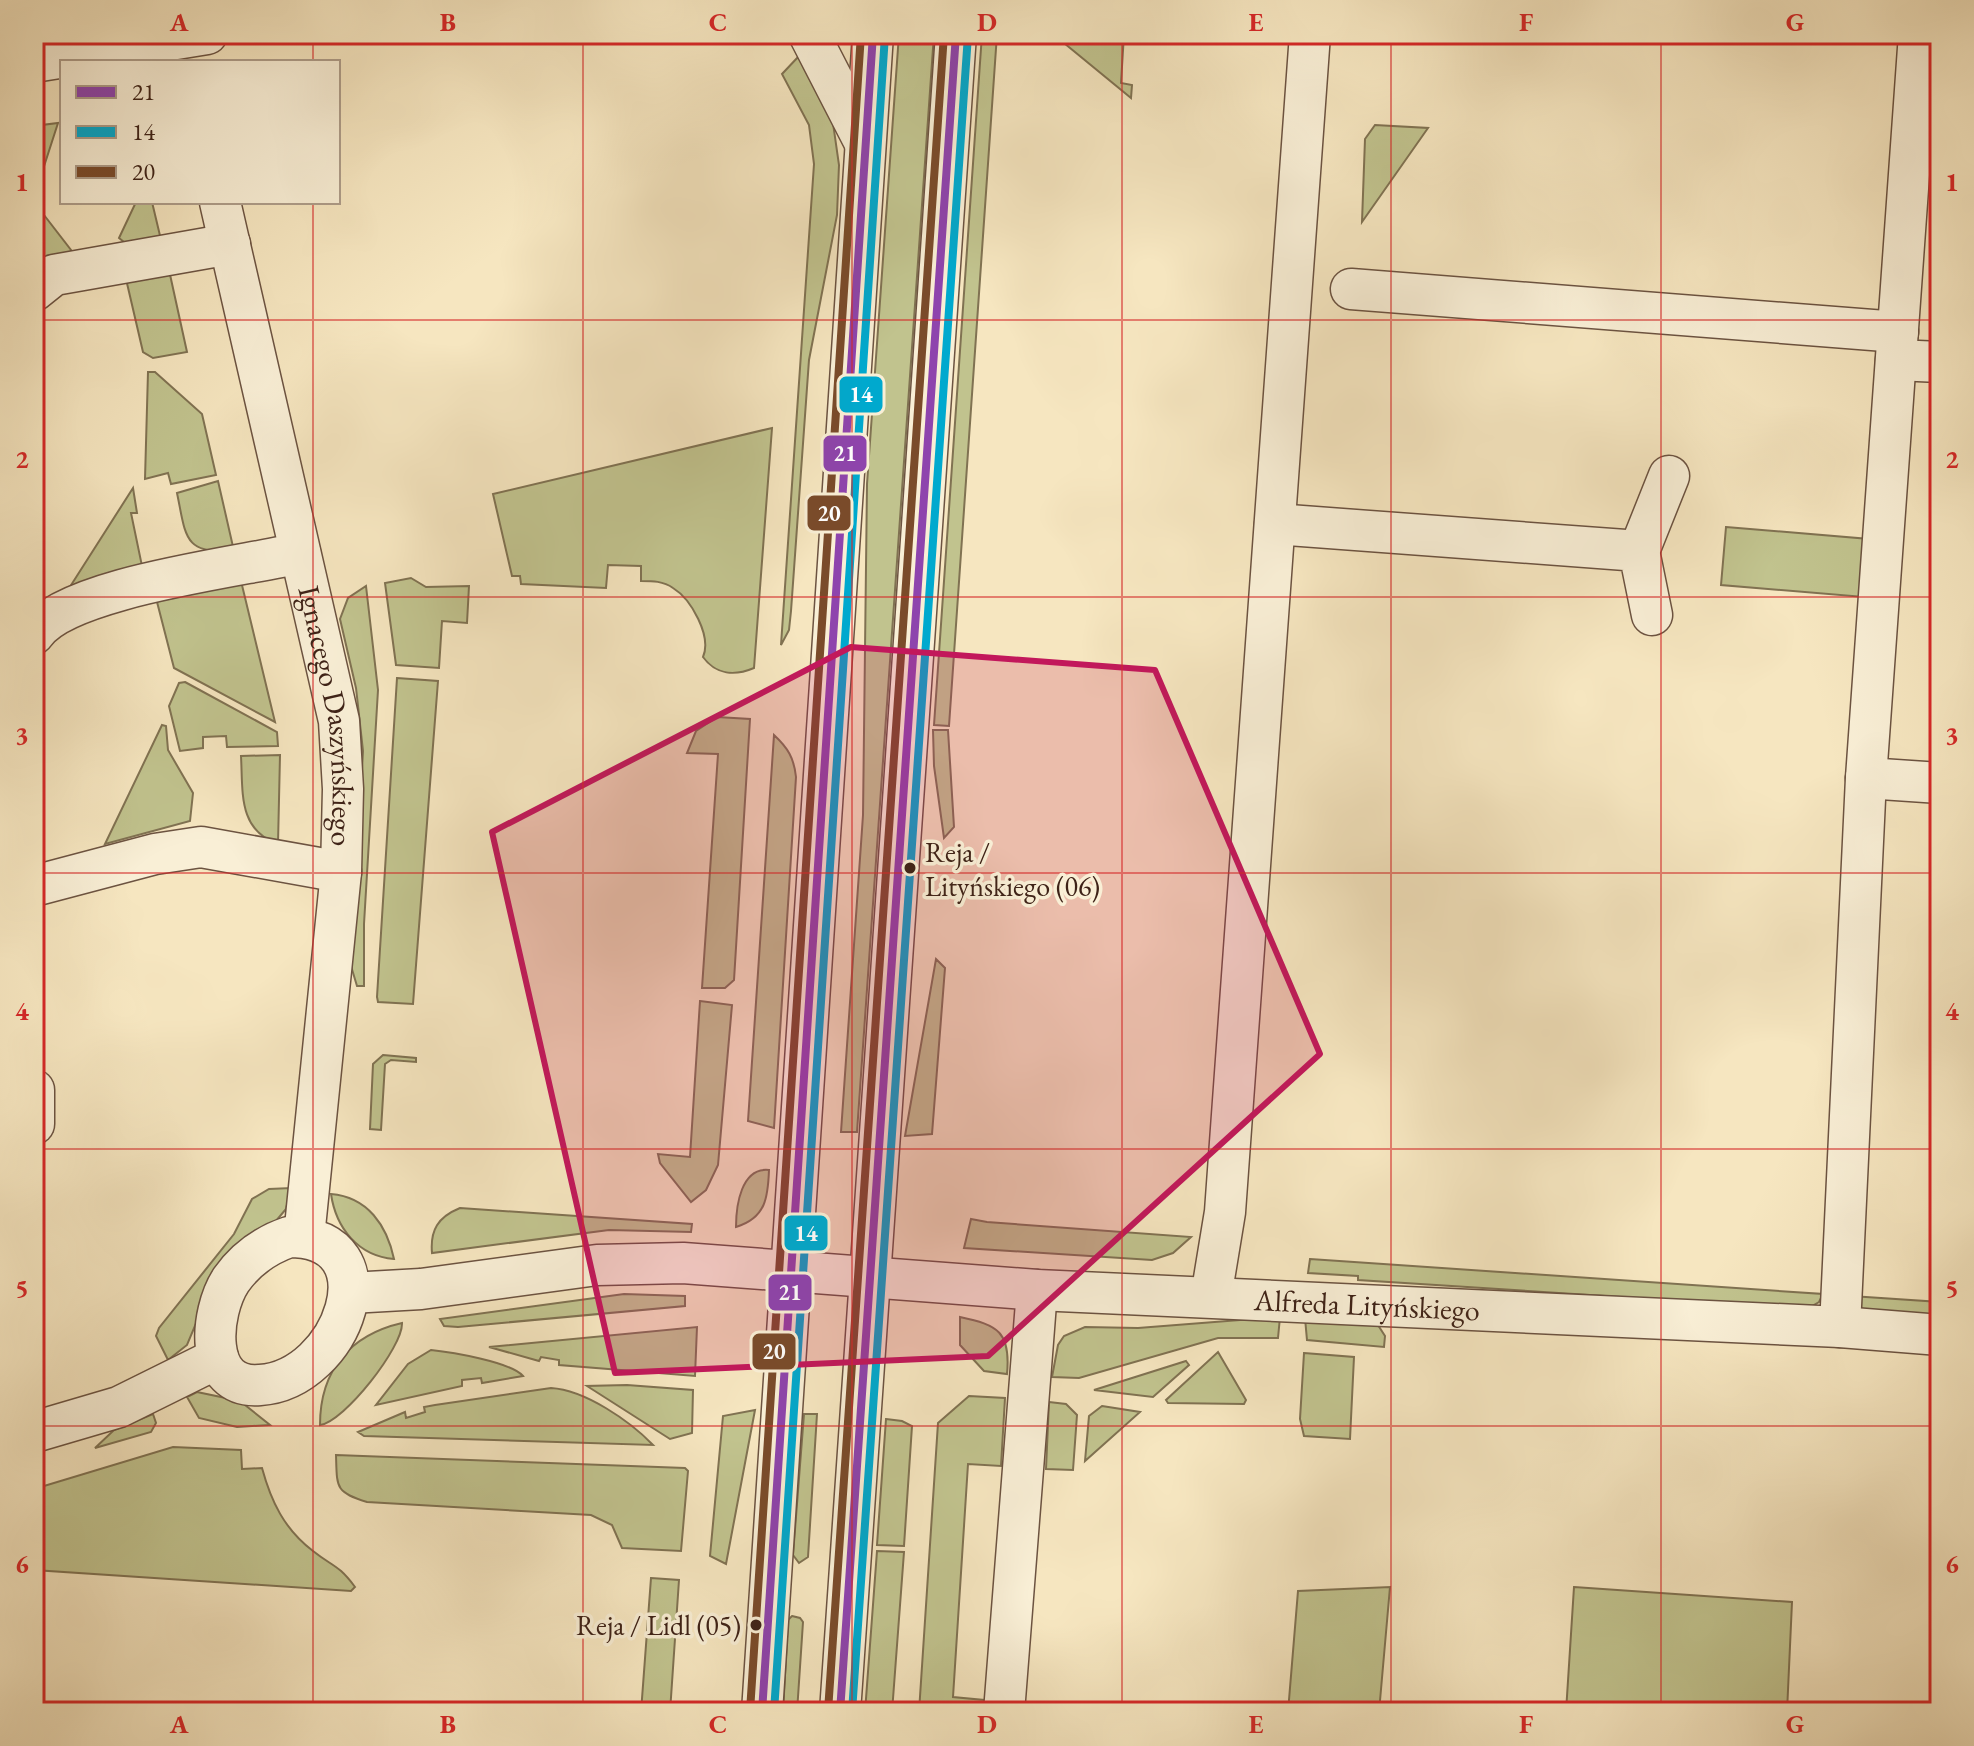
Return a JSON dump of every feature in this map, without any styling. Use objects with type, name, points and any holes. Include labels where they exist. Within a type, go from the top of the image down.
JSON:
[{"type":"street","points":[[809,34],[864,141]]},
{"type":"street","points":[[762,1712],[873,34]]},
{"type":"street","points":[[840,1712],[956,34]]},
{"type":"street","points":[[1211,1297],[1225,1212],[1310,34]]},
{"type":"street","points":[[1840,1327],[1866,778],[1919,34]]},
{"type":"street","points":[[34,62],[193,45]]},
{"type":"street","name":"Ignacego Daszyńskiego","points":[[220,204],[339,721],[343,789],[341,872],[304,1237]]},
{"type":"street","points":[[34,291],[54,275],[230,244]]},
{"type":"street","points":[[1351,289],[1897,346],[1940,362]]},
{"type":"street","points":[[1652,615],[1639,551],[1669,476]]},
{"type":"street","points":[[1275,524],[1639,551]]},
{"type":"street","points":[[34,634],[42,623],[71,605],[145,585],[300,553]]},
{"type":"street","points":[[1866,778],[1940,783]]},
{"type":"street","points":[[34,886],[155,854],[201,847],[341,872]]},
{"type":"street","points":[[34,1090],[34,1124]]},
{"type":"street","points":[[289,1237],[304,1237],[323,1244],[338,1256],[350,1293],[342,1324],[332,1342],[304,1369],[285,1381],[254,1386],[241,1383],[227,1374],[218,1358],[215,1324],[232,1279],[260,1251],[289,1237]]},
{"type":"street","name":"Alfreda Lityńskiego","points":[[350,1293],[421,1289],[597,1265],[683,1263],[1037,1290],[1840,1327],[1940,1335]]},
{"type":"street","points":[[1004,1712],[1037,1290]]},
{"type":"street","points":[[34,1432],[119,1407],[218,1358]]},
{"type":"highlighted area","points":[[851,647],[1155,670],[1320,1054],[988,1356],[615,1373],[492,832]]},
{"type":"green space","points":[[899,34],[934,34],[857,1132],[841,1132],[863,815],[867,484]]},
{"type":"green space","points":[[982,34],[997,34],[949,726],[934,725]]},
{"type":"green space","points":[[1053,34],[1124,34],[1121,83],[1132,85],[1131,98]]},
{"type":"green space","points":[[799,56],[832,116],[839,165],[837,215],[809,360],[791,611],[789,630],[781,645],[814,164],[809,125],[782,74]]},
{"type":"green space","points":[[58,123],[37,188],[34,189],[34,126]]},
{"type":"green space","points":[[1375,125],[1428,128],[1362,222],[1365,139]]},
{"type":"green space","points":[[135,204],[152,204],[162,244],[129,246],[119,238]]},
{"type":"green space","points":[[44,215],[71,250],[70,255],[34,273],[34,225]]},
{"type":"green space","points":[[169,270],[187,352],[153,358],[143,352],[126,279]]},
{"type":"green space","points":[[148,372],[155,372],[202,414],[216,475],[171,484],[168,473],[145,479]]},
{"type":"green space","points":[[772,428],[754,668],[726,672],[708,663],[703,657],[705,639],[702,629],[687,600],[669,586],[641,581],[641,566],[608,565],[606,588],[521,584],[520,576],[512,576],[493,494]]},
{"type":"green space","points":[[218,481],[234,551],[205,550],[196,546],[190,540],[183,521],[177,493]]},
{"type":"green space","points":[[133,488],[137,513],[131,513],[142,566],[66,593]]},
{"type":"green space","points":[[1726,527],[1869,539],[1864,597],[1721,585]]},
{"type":"green space","points":[[411,578],[426,587],[469,586],[467,623],[442,621],[439,668],[396,665],[385,583]]},
{"type":"green space","points":[[241,581],[275,722],[174,668],[156,598]]},
{"type":"green space","points":[[366,586],[378,690],[364,924],[364,986],[357,986],[351,966],[363,751],[356,688],[340,619],[348,598]]},
{"type":"green space","points":[[397,678],[438,681],[413,1004],[378,1002],[377,997]]},
{"type":"green space","points":[[185,682],[277,732],[278,746],[227,747],[226,736],[203,737],[203,748],[180,751],[169,706],[179,683]]},
{"type":"green space","points":[[717,717],[750,719],[734,980],[725,988],[702,988],[718,754],[687,753],[696,731]]},
{"type":"green space","points":[[162,725],[166,726],[168,750],[193,793],[190,821],[105,844]]},
{"type":"green space","points":[[933,730],[948,730],[954,827],[944,838],[934,766]]},
{"type":"green space","points":[[774,735],[790,754],[796,777],[774,1128],[748,1121]]},
{"type":"green space","points":[[280,755],[278,844],[265,838],[249,820],[243,796],[241,756]]},
{"type":"green space","points":[[936,959],[945,968],[932,1134],[905,1136]]},
{"type":"green space","points":[[700,1001],[732,1005],[718,1165],[706,1190],[691,1202],[660,1163],[658,1154],[690,1157]]},
{"type":"green space","points":[[383,1055],[416,1058],[416,1062],[391,1060],[385,1064],[381,1130],[370,1129],[373,1064]]},
{"type":"green space","points":[[769,1170],[766,1198],[759,1212],[736,1227],[739,1199],[746,1181],[760,1171]]},
{"type":"green space","points":[[291,1188],[286,1209],[202,1309],[187,1345],[168,1360],[156,1336],[159,1328],[234,1234],[252,1199],[269,1189]]},
{"type":"green space","points":[[331,1194],[355,1201],[374,1215],[386,1235],[394,1259],[370,1252],[351,1238],[338,1218]]},
{"type":"green space","points":[[460,1208],[692,1224],[691,1232],[609,1230],[432,1253],[432,1238],[437,1225]]},
{"type":"green space","points":[[971,1219],[1191,1237],[1173,1253],[1152,1260],[964,1248]]},
{"type":"green space","points":[[1310,1259],[1823,1294],[1819,1302],[1807,1309],[1358,1280],[1358,1276],[1308,1273]]},
{"type":"green space","points":[[624,1294],[685,1296],[685,1306],[458,1327],[444,1326],[440,1319]]},
{"type":"green space","points":[[1851,1296],[1940,1302],[1940,1318],[1861,1311]]},
{"type":"green space","points":[[960,1317],[984,1323],[999,1333],[1007,1348],[1007,1374],[984,1371],[960,1345]]},
{"type":"green space","points":[[1280,1317],[1278,1338],[1218,1338],[1079,1378],[1052,1377],[1058,1345],[1064,1336],[1085,1327],[1138,1328]]},
{"type":"green space","points":[[1305,1318],[1376,1322],[1385,1336],[1384,1347],[1307,1340]]},
{"type":"green space","points":[[402,1323],[393,1349],[370,1382],[343,1411],[320,1425],[326,1388],[342,1358],[367,1336]]},
{"type":"green space","points":[[697,1327],[695,1376],[559,1365],[559,1360],[541,1357],[539,1361],[489,1347]]},
{"type":"green space","points":[[431,1350],[494,1362],[523,1376],[482,1383],[481,1378],[462,1380],[462,1386],[376,1405],[408,1364]]},
{"type":"green space","points":[[1218,1352],[1246,1400],[1244,1404],[1168,1403],[1166,1400]]},
{"type":"green space","points":[[1304,1353],[1354,1357],[1350,1439],[1304,1436],[1300,1419]]},
{"type":"green space","points":[[1186,1361],[1189,1365],[1153,1397],[1094,1390]]},
{"type":"green space","points":[[627,1385],[693,1390],[692,1433],[670,1439],[587,1386]]},
{"type":"green space","points":[[551,1388],[578,1394],[606,1408],[653,1445],[364,1436],[358,1432],[405,1412],[406,1418],[425,1412],[424,1407]]},
{"type":"green space","points":[[197,1392],[240,1401],[270,1425],[237,1427],[199,1418],[187,1397]]},
{"type":"green space","points":[[969,1396],[1005,1398],[1001,1466],[968,1464],[953,1697],[984,1700],[983,1711],[952,1708],[952,1712],[919,1712],[938,1423]]},
{"type":"green space","points":[[1049,1402],[1066,1404],[1077,1415],[1073,1470],[1046,1469]]},
{"type":"green space","points":[[1102,1406],[1140,1412],[1085,1461],[1089,1416]]},
{"type":"green space","points":[[755,1410],[726,1564],[710,1556],[723,1416]]},
{"type":"green space","points":[[153,1414],[156,1423],[151,1432],[95,1448],[114,1430]]},
{"type":"green space","points":[[804,1414],[817,1414],[808,1557],[799,1563],[793,1555]]},
{"type":"green space","points":[[886,1419],[912,1426],[904,1546],[877,1545]]},
{"type":"green space","points":[[173,1447],[241,1450],[242,1469],[262,1468],[274,1503],[286,1524],[313,1551],[340,1570],[355,1587],[351,1591],[34,1570],[34,1489]]},
{"type":"green space","points":[[336,1455],[685,1468],[688,1471],[681,1551],[622,1548],[612,1525],[591,1515],[367,1502],[349,1495],[340,1487]]},
{"type":"green space","points":[[877,1551],[904,1552],[892,1712],[865,1712]]},
{"type":"green space","points":[[651,1578],[679,1580],[670,1712],[641,1712]]},
{"type":"green space","points":[[1390,1587],[1379,1712],[1288,1712],[1298,1591]]},
{"type":"green space","points":[[1574,1587],[1792,1602],[1787,1712],[1566,1712]]},
{"type":"green space","points":[[792,1616],[803,1622],[797,1712],[783,1712],[788,1620]]},
{"type":"transit line","name":"20","points":[[750,1711],[861,34]]},
{"type":"transit line","name":"21","points":[[762,1712],[873,34]]},
{"type":"transit line","name":"20","points":[[828,1711],[944,34]]},
{"type":"transit line","name":"21","points":[[840,1712],[956,34]]},
{"type":"transit line","name":"14","points":[[774,1712],[885,35]]},
{"type":"transit line","name":"14","points":[[852,1712],[968,35]]},
{"type":"place","name":"Reja / Lityńskiego (06)","points":[[910,868]]},
{"type":"place","name":"Reja / Lidl (05)","points":[[756,1625]]}]
